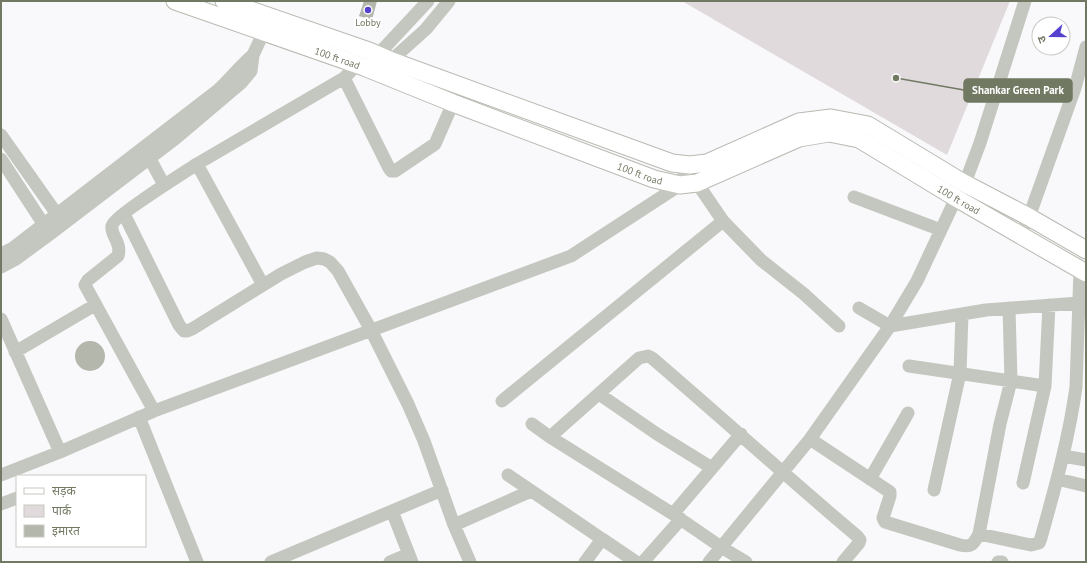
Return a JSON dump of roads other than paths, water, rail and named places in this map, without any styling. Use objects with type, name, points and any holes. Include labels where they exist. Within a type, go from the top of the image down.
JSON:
[{"type":"main road","name":"100 ft road","points":[[176,1],[385,58],[672,164],[688,165],[707,163],[799,122],[831,118],[868,125],[964,183],[1029,217],[1086,250]]},
{"type":"main road","name":"100 ft road","points":[[224,1],[267,25],[366,68],[453,103],[654,179],[680,185],[697,183],[799,138],[830,133],[859,139],[956,198],[1083,271]]},
{"type":"street","points":[[385,58],[428,1]]},
{"type":"street","points":[[154,411],[85,285],[86,282],[118,256],[119,246],[112,227],[113,223],[164,185],[197,164],[344,78],[385,58],[426,29],[449,1]]},
{"type":"street","points":[[709,562],[810,439],[890,326],[917,281],[964,183],[980,143],[1025,1]]},
{"type":"street","points":[[60,219],[150,159],[241,83],[251,71],[253,55],[267,25]]},
{"type":"street","points":[[1020,235],[1029,217],[1075,88],[1086,47]]},
{"type":"street","points":[[1,267],[16,259],[47,229],[217,91],[227,82],[242,64],[253,55]]},
{"type":"street","points":[[344,78],[389,168],[395,172],[435,144],[453,103]]},
{"type":"street","points":[[1,135],[60,219]]},
{"type":"street","points":[[1,159],[47,229]]},
{"type":"street","points":[[150,159],[164,185]]},
{"type":"street","points":[[197,164],[263,285]]},
{"type":"street","points":[[1,475],[60,452],[154,411],[571,256],[680,185],[688,165]]},
{"type":"street","points":[[697,183],[723,221],[761,260],[804,294],[839,326]]},
{"type":"street","points":[[854,197],[941,230]]},
{"type":"street","points":[[124,214],[179,325],[184,331],[187,331],[263,285],[305,262],[317,258],[330,262],[338,271],[371,330],[408,404],[424,441],[454,525],[470,562]]},
{"type":"street","points":[[502,401],[723,221]]},
{"type":"street","points":[[1,254],[47,229]]},
{"type":"street","points":[[979,534],[1031,545],[1039,543],[1063,456],[1076,387],[1079,303],[1083,271]]},
{"type":"street","points":[[859,308],[890,326],[1009,308],[1079,303]]},
{"type":"street","points":[[15,352],[95,305]]},
{"type":"street","points":[[1023,483],[1045,386],[1049,305]]},
{"type":"street","points":[[810,439],[889,491],[890,494],[883,518],[885,522],[967,547],[974,543],[979,534],[1000,424],[1011,382],[1009,308]]},
{"type":"street","points":[[934,490],[960,373],[962,314]]},
{"type":"street","points":[[1,319],[60,452]]},
{"type":"street","points":[[550,437],[639,358],[648,356],[741,434],[858,538],[859,543],[843,562]]},
{"type":"street","points":[[909,366],[1045,386]]},
{"type":"street","points":[[599,394],[657,434],[712,468]]},
{"type":"street","points":[[870,479],[908,413]]},
{"type":"street","points":[[139,417],[197,562]]},
{"type":"street","points":[[532,424],[550,437],[677,516],[721,547],[746,562]]},
{"type":"street","points":[[643,562],[712,468],[741,434]]},
{"type":"street","points":[[1063,456],[1086,460]]},
{"type":"street","points":[[508,475],[636,562]]},
{"type":"street","points":[[1057,479],[1086,486]]},
{"type":"street","points":[[271,562],[442,490]]},
{"type":"street","points":[[454,525],[531,491]]},
{"type":"street","points":[[1,504],[16,498]]},
{"type":"street","points":[[390,562],[410,558],[392,511]]},
{"type":"street","points":[[585,562],[602,539]]},
{"type":"place","name":"Lobby","points":[[368,10]]},
{"type":"place","name":"Shankar Green Park","points":[[896,78]]}]
